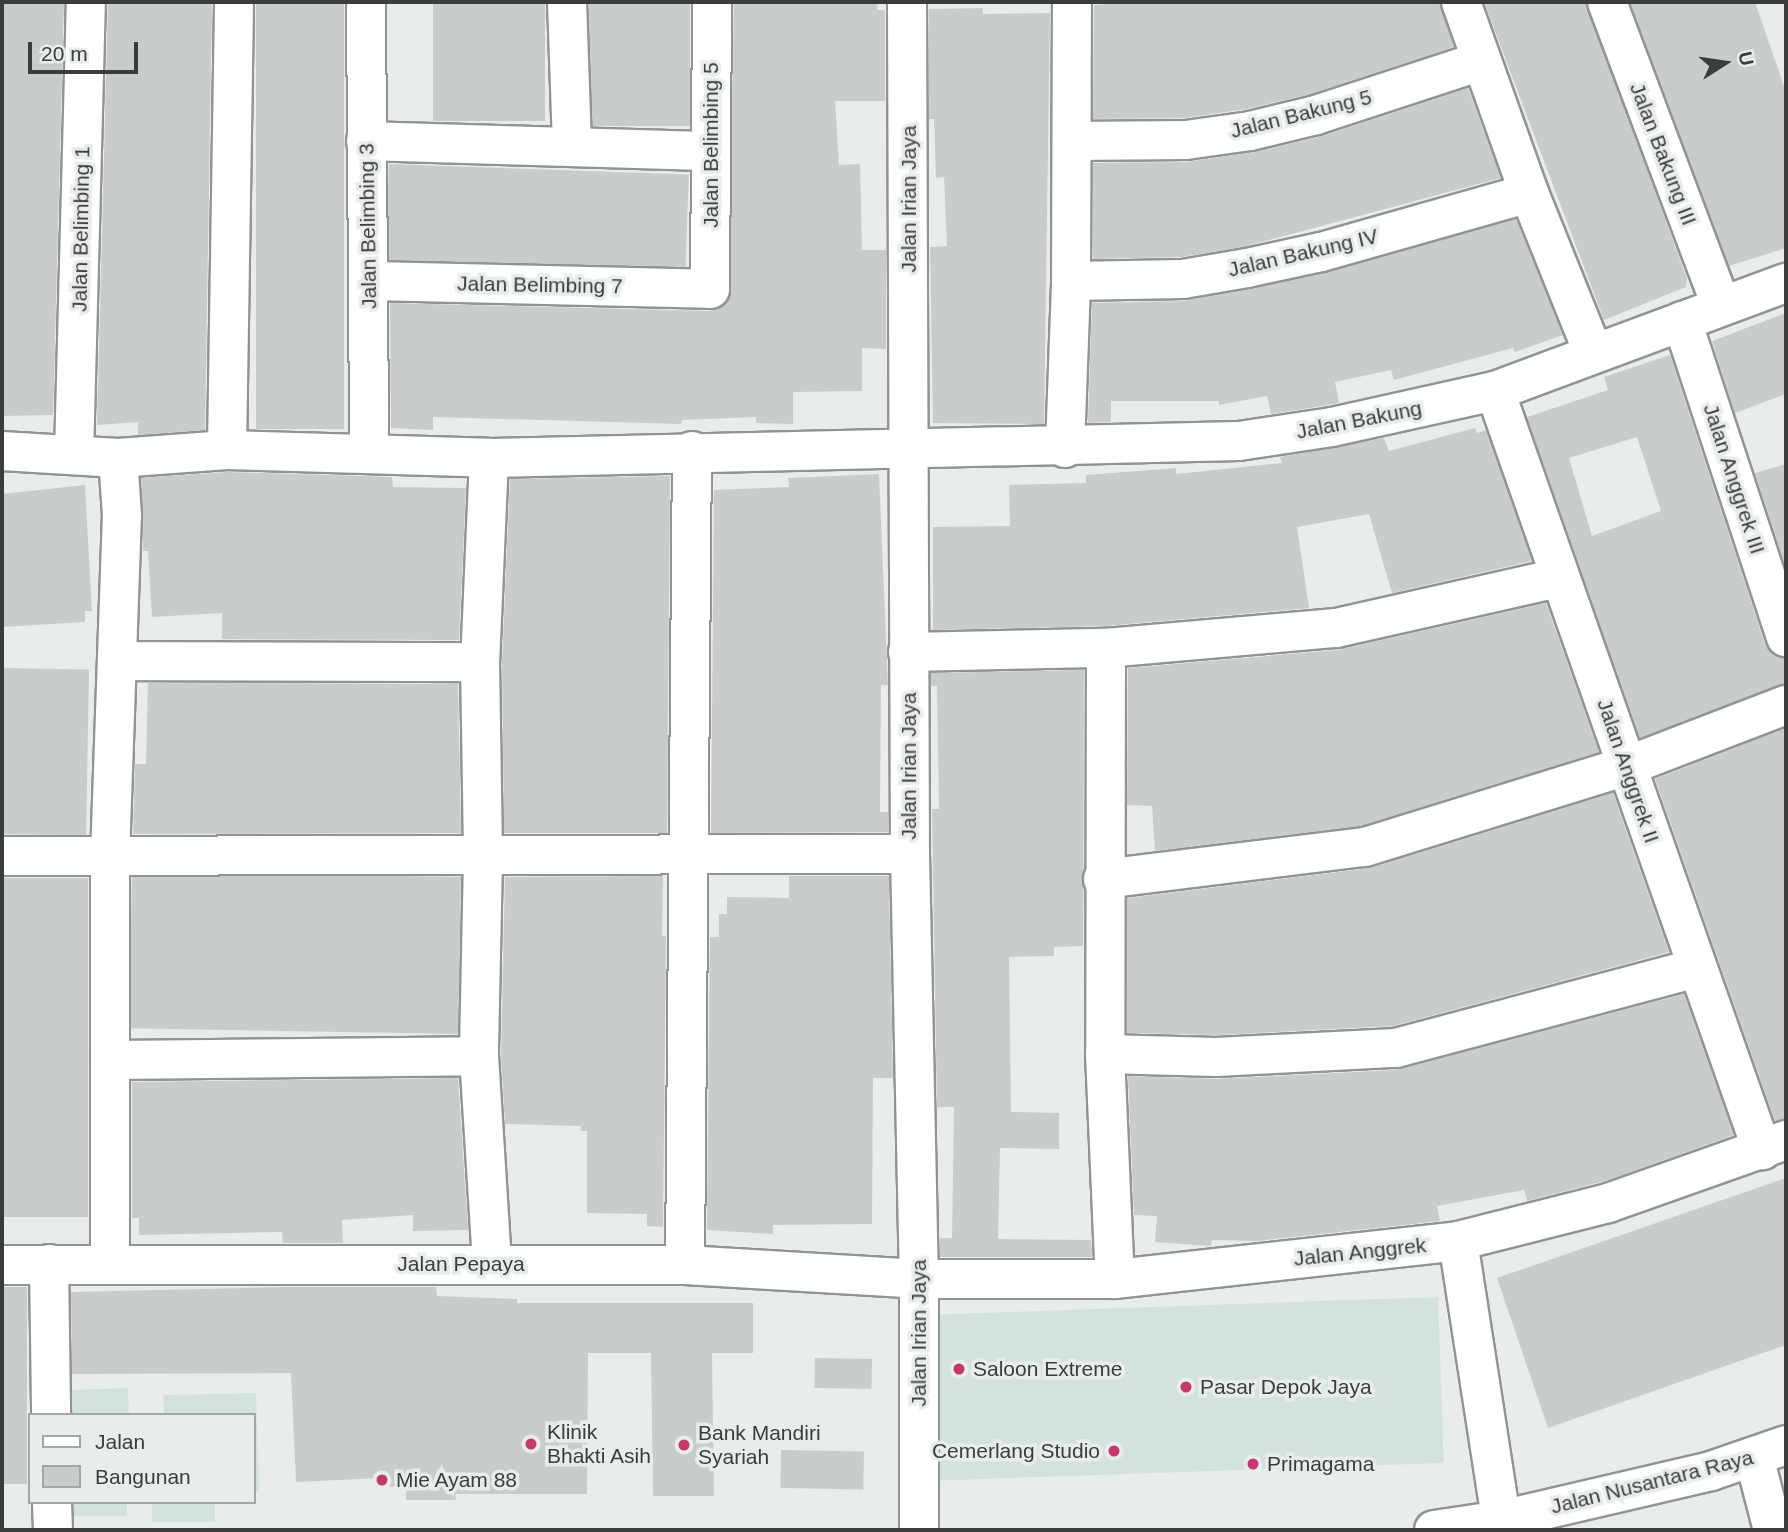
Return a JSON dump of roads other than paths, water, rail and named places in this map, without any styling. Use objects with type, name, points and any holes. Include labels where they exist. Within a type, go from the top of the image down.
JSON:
[{"type":"main road","name":"Jalan Belimbing 1","points":[[74,455],[86,2]]},
{"type":"main road","points":[[227,450],[234,2]]},
{"type":"main road","name":"Jalan Belimbing 3","points":[[366,2],[370,281],[369,451]]},
{"type":"main road","points":[[568,2],[572,147]]},
{"type":"main road","name":"Jalan Belimbing 5","points":[[710,289],[712,2]]},
{"type":"main road","name":"Jalan Irian Jaya","points":[[907,2],[911,449],[908,652],[919,1279],[919,1530]]},
{"type":"main road","points":[[1065,448],[1071,281],[1072,2]]},
{"type":"main road","points":[[1461,2],[1529,193],[1593,352]]},
{"type":"main road","name":"Jalan Bakung III","points":[[1607,2],[1721,306]]},
{"type":"main road","name":"Jalan Bakung 5","points":[[1073,141],[1186,140],[1250,131],[1316,115],[1481,61]]},
{"type":"main road","points":[[366,141],[711,151]]},
{"type":"main road","name":"Jalan Bakung IV","points":[[1071,281],[1183,279],[1247,268],[1321,252],[1529,193]]},
{"type":"main road","name":"Jalan Belimbing 7","points":[[370,281],[710,289]]},
{"type":"main road","name":"Jalan Bakung","points":[[2,451],[118,458],[227,450],[369,451],[489,458],[692,451],[1065,448],[1239,441],[1332,427],[1495,391],[1593,352],[1786,283]]},
{"type":"main road","name":"Jalan Anggrek III","points":[[1682,321],[1786,637]]},
{"type":"main road","name":"Jalan Anggrek II","points":[[1495,391],[1696,968],[1774,1145]]},
{"type":"main road","points":[[685,1265],[692,451]]},
{"type":"main road","points":[[110,1265],[110,857],[120,661],[118,458]]},
{"type":"main road","points":[[489,458],[480,662],[484,859],[479,1056],[492,1264]]},
{"type":"main road","points":[[908,652],[1106,648],[1336,628],[1558,578]]},
{"type":"main road","points":[[1106,648],[1104,1054],[1115,1279]]},
{"type":"main road","points":[[120,661],[480,662]]},
{"type":"main road","points":[[1103,879],[1365,847],[1627,766],[1786,705]]},
{"type":"main road","points":[[2,856],[484,859],[689,854],[910,854]]},
{"type":"main road","points":[[1104,1054],[1216,1057],[1396,1048],[1696,968]]},
{"type":"main road","points":[[110,1060],[479,1056]]},
{"type":"main road","name":"Jalan Anggrek","points":[[919,1279],[1115,1279],[1458,1241],[1608,1203],[1774,1145]]},
{"type":"main road","points":[[1458,1241],[1501,1520]]},
{"type":"main road","points":[[49,1264],[51,1413]]},
{"type":"main road","name":"Jalan Pepaya","points":[[2,1265],[685,1265],[919,1279]]},
{"type":"main road","points":[[1770,1451],[1773,1530]]},
{"type":"main road","name":"Jalan Nusantara Raya","points":[[1434,1530],[1501,1520],[1770,1451]]},
{"type":"main road","points":[[52,1504],[53,1530]]},
{"type":"place","name":"Saloon Extreme","points":[[959,1369]]},
{"type":"place","name":"Pasar Depok Jaya","points":[[1186,1387]]},
{"type":"place","name":"Klinik Bhakti Asih","points":[[531,1444]]},
{"type":"place","name":"Bank Mandiri Syariah","points":[[684,1445]]},
{"type":"place","name":"Cemerlang Studio","points":[[1114,1451]]},
{"type":"place","name":"Primagama","points":[[1253,1464]]},
{"type":"place","name":"Mie Ayam 88","points":[[382,1480]]}]
